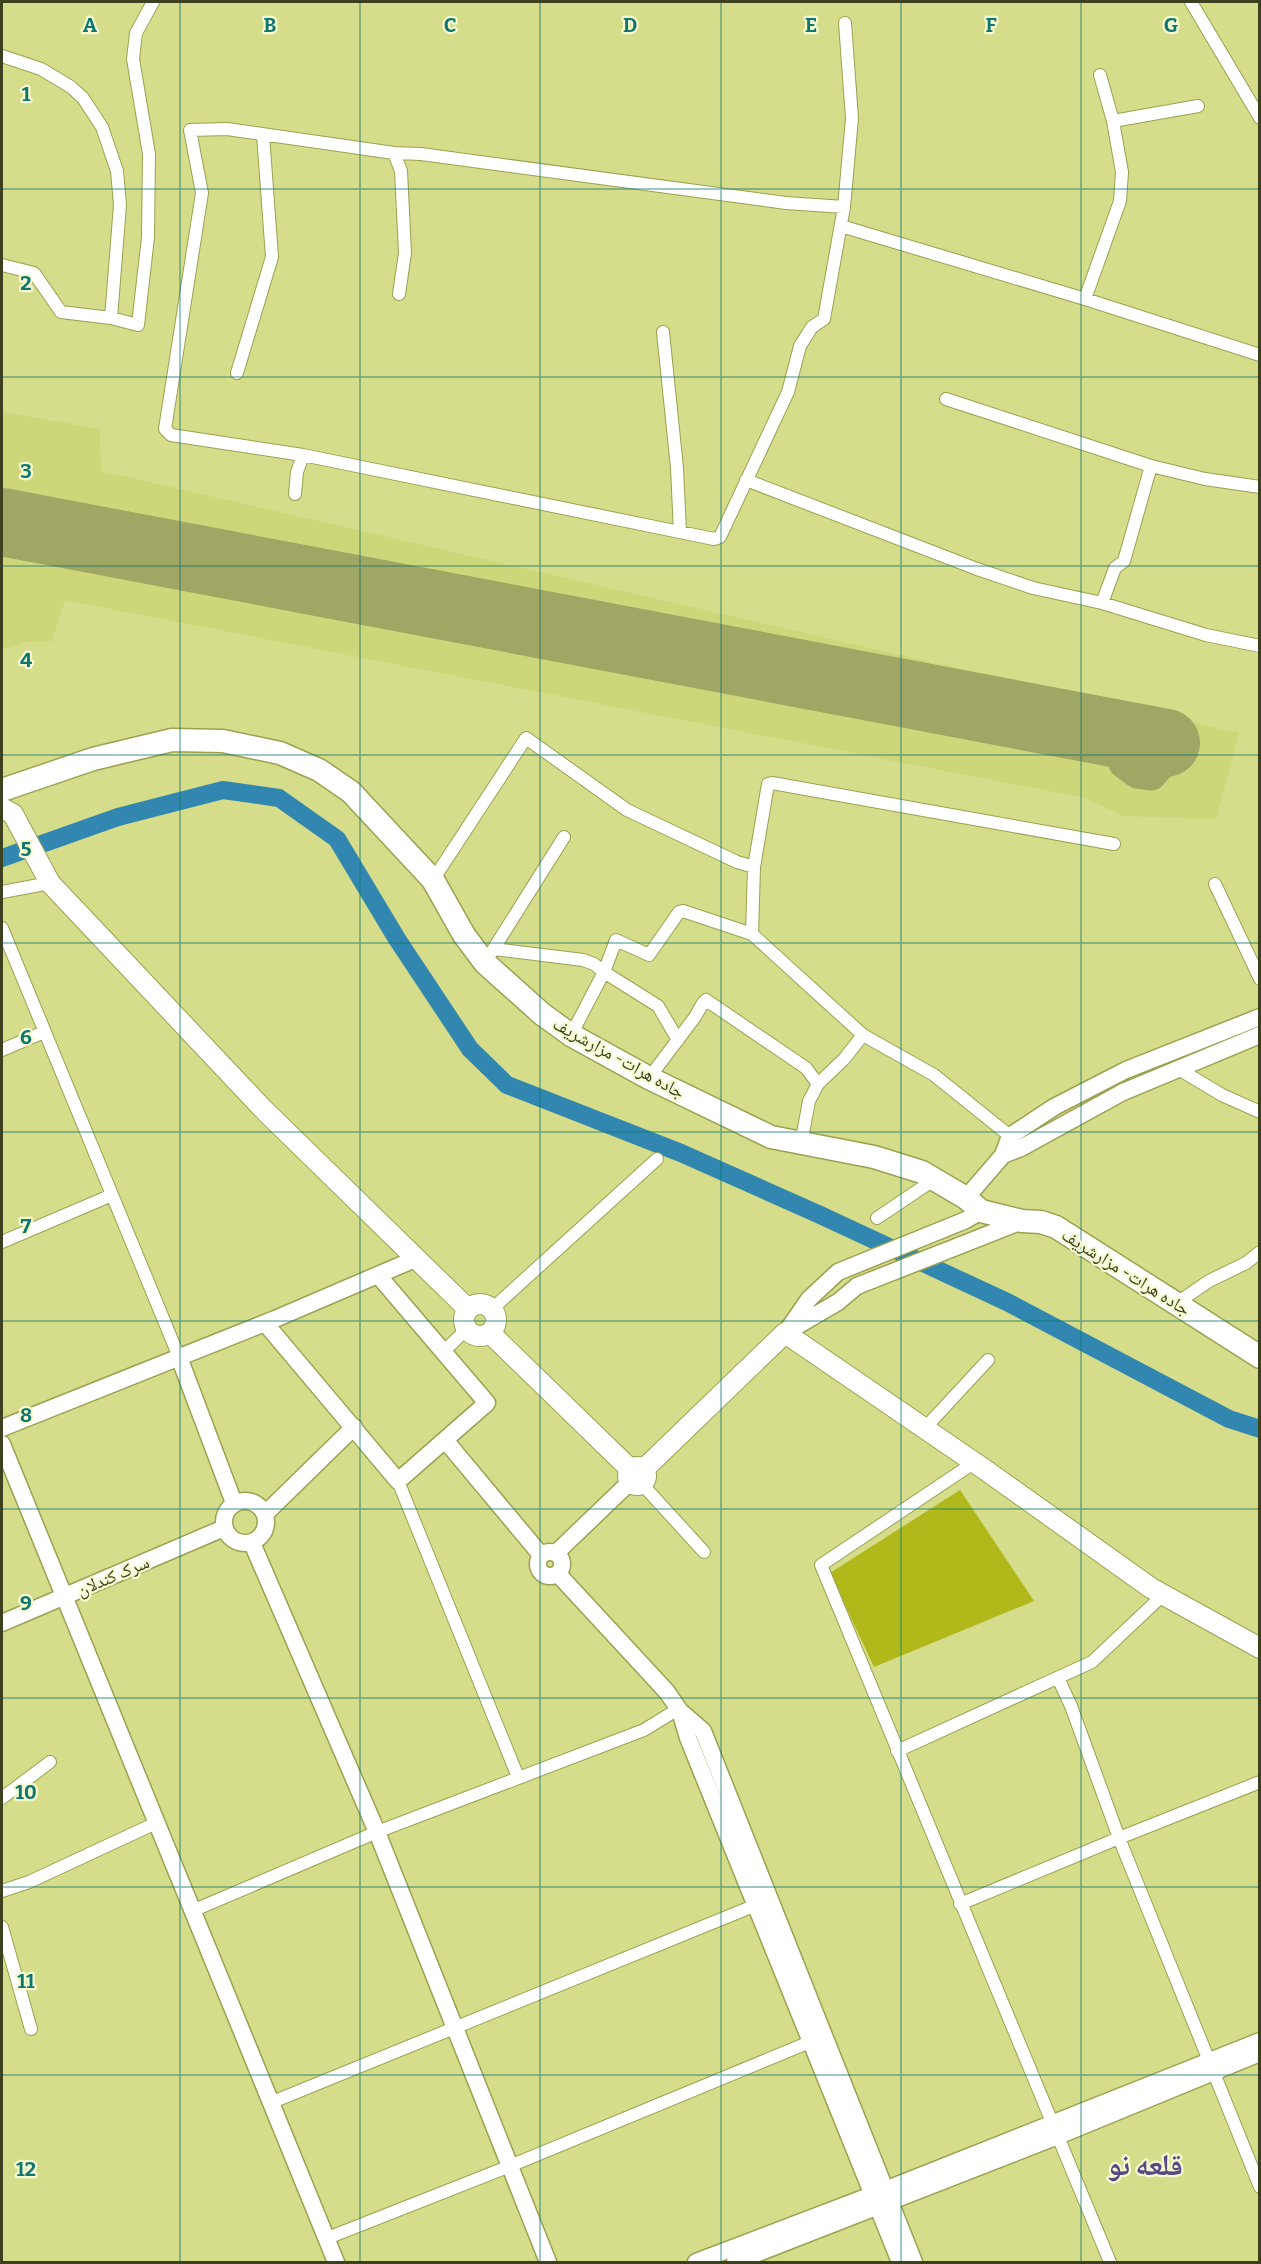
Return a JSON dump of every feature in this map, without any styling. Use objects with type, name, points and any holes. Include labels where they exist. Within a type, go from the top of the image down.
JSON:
[{"type":"highway","name":"جاده هرات- مزارشریف","points":[[2,790],[93,759],[172,740],[223,741],[280,753],[319,770],[351,792],[433,880],[464,935],[489,956],[542,1014],[571,1035],[649,1078],[771,1137],[874,1157],[922,1172],[974,1204],[1022,1221],[1041,1222],[1056,1227],[1260,1357]]},
{"type":"main road","points":[[7,811],[50,883],[256,1102],[415,1259],[480,1336],[490,1333],[496,1325],[492,1309],[483,1304],[477,1304],[467,1319]]},
{"type":"main road","points":[[490,1333],[637,1476],[785,1333],[975,1462],[1163,1595],[1260,1648]]},
{"type":"street","points":[[2,265],[34,273],[61,312],[111,318],[138,325],[148,237],[149,154],[133,59],[136,33],[153,2]]},
{"type":"street","points":[[1191,2],[1260,118]]},
{"type":"street","points":[[844,207],[786,203],[421,154],[394,153],[227,129],[190,130],[202,193],[165,429],[171,435],[303,455],[714,539],[720,537],[788,392],[800,346],[812,327],[824,319],[844,207],[852,118],[845,23]]},
{"type":"street","points":[[2,56],[41,69],[71,87],[83,98],[102,128],[117,171],[120,205],[111,318]]},
{"type":"street","points":[[1085,299],[1120,201],[1122,172],[1113,121],[1100,75]]},
{"type":"street","points":[[1113,121],[1198,106]]},
{"type":"street","points":[[237,373],[272,256],[263,135]]},
{"type":"street","points":[[394,153],[401,171],[405,253],[399,294]]},
{"type":"street","points":[[841,226],[1085,299],[1260,355]]},
{"type":"street","points":[[663,332],[677,468],[680,532]]},
{"type":"street","points":[[946,399],[1151,466],[1205,479],[1260,487]]},
{"type":"street","points":[[295,494],[297,472],[303,455]]},
{"type":"street","points":[[1102,603],[1115,568],[1124,561],[1151,466]]},
{"type":"street","points":[[746,480],[977,569],[1033,588],[1102,603],[1206,635],[1260,646]]},
{"type":"street","points":[[433,880],[526,738],[627,810],[737,862],[754,867]]},
{"type":"street","points":[[752,934],[754,867],[765,789],[768,784],[772,783],[1114,844]]},
{"type":"street","points":[[564,837],[489,956],[583,960],[594,964],[658,1006],[678,1040]]},
{"type":"street","points":[[2,892],[50,883]]},
{"type":"street","points":[[1215,884],[1260,979]]},
{"type":"street","points":[[571,1035],[604,972],[616,940],[649,955],[679,912],[683,911],[752,934],[863,1035],[934,1075],[1010,1136]]},
{"type":"street","points":[[2,928],[5,945],[112,1195],[234,1503]]},
{"type":"street","points":[[649,1078],[706,1000],[806,1068],[818,1084]]},
{"type":"street","points":[[1003,1155],[1021,1148],[1123,1092],[1177,1068],[1233,1036],[1260,1017]]},
{"type":"street","points":[[2,1050],[44,1032]]},
{"type":"street","points":[[801,1144],[809,1101],[818,1084],[844,1059],[863,1035]]},
{"type":"street","points":[[785,1333],[810,1299],[838,1272],[952,1226],[974,1204],[1003,1155],[1010,1136],[1054,1107],[1126,1070],[1233,1036],[1260,1035]]},
{"type":"street","points":[[1177,1068],[1222,1095],[1260,1112]]},
{"type":"street","points":[[492,1309],[657,1158]]},
{"type":"street","points":[[877,1218],[935,1179]]},
{"type":"street","points":[[2,1242],[112,1195]]},
{"type":"street","points":[[785,1333],[838,1302],[857,1286],[1022,1221]]},
{"type":"street","points":[[1177,1303],[1209,1281],[1246,1263],[1260,1252]]},
{"type":"street","points":[[2,1428],[265,1323],[415,1259]]},
{"type":"street","points":[[378,1275],[487,1403],[398,1481]]},
{"type":"street","points":[[443,1352],[467,1319]]},
{"type":"street","points":[[265,1323],[398,1481],[518,1777]]},
{"type":"street","points":[[925,1428],[988,1360]]},
{"type":"street","points":[[265,1514],[354,1427]]},
{"type":"street","points":[[445,1440],[549,1554]]},
{"type":"street","points":[[2,1444],[336,2262]]},
{"type":"street","points":[[975,1462],[821,1566],[1110,2262]]},
{"type":"street","points":[[704,1552],[637,1476],[538,1563],[540,1571],[546,1576],[558,1574],[667,1692],[679,1710],[688,1738],[732,1824],[881,2198],[900,2262]]},
{"type":"street","points":[[248,1501],[255,1503],[265,1514],[263,1534],[252,1543],[238,1543],[227,1534],[224,1528],[225,1514],[234,1503],[248,1501]]},
{"type":"street","name":"سرک کندلان","points":[[2,1623],[224,1528]]},
{"type":"street","points":[[252,1543],[377,1833],[548,2262]]},
{"type":"street","points":[[897,1751],[1092,1662],[1163,1595]]},
{"type":"street","points":[[1058,1678],[1071,1706],[1119,1838],[1260,2187]]},
{"type":"street","points":[[192,1911],[377,1833],[644,1730],[679,1710]]},
{"type":"street","points":[[2,1798],[50,1762]]},
{"type":"street","points":[[960,1904],[1260,1782]]},
{"type":"street","points":[[2,1891],[29,1882],[156,1823]]},
{"type":"street","points":[[270,2103],[763,1902]]},
{"type":"street","points":[[2,1927],[31,2029]]},
{"type":"street","points":[[325,2239],[510,2166],[818,2039]]},
{"type":"street","points":[[1212,2067],[1260,2041]]},
{"type":"street","points":[[696,2262],[881,2198],[1212,2067],[1260,2053]]},
{"type":"street","points":[[735,2262],[881,2198]]},
{"type":"street","points":[[881,2198],[914,2262]]},
{"type":"shaded area","points":[[2,412],[100,429],[101,471],[1239,733],[1216,819],[1124,816],[1085,798],[65,600],[52,641],[25,642],[9,648],[2,647]]},
{"type":"shaded area","points":[[960,1490],[1034,1601],[874,1667],[830,1573]]},
{"type":"waterway","points":[[2,858],[118,817],[223,790],[279,798],[337,839],[397,939],[470,1049],[507,1085],[681,1153],[818,1214],[1007,1302],[1229,1419],[1260,1429]]},
{"type":"taxiway","points":[[1122,734],[1119,750],[1122,764],[1137,775],[1152,777],[1163,765],[1166,743]]},
{"type":"runway","points":[[2,522],[1166,743]]},
{"type":"district","name":"قلعه نو","points":[[1145,2165]]}]
